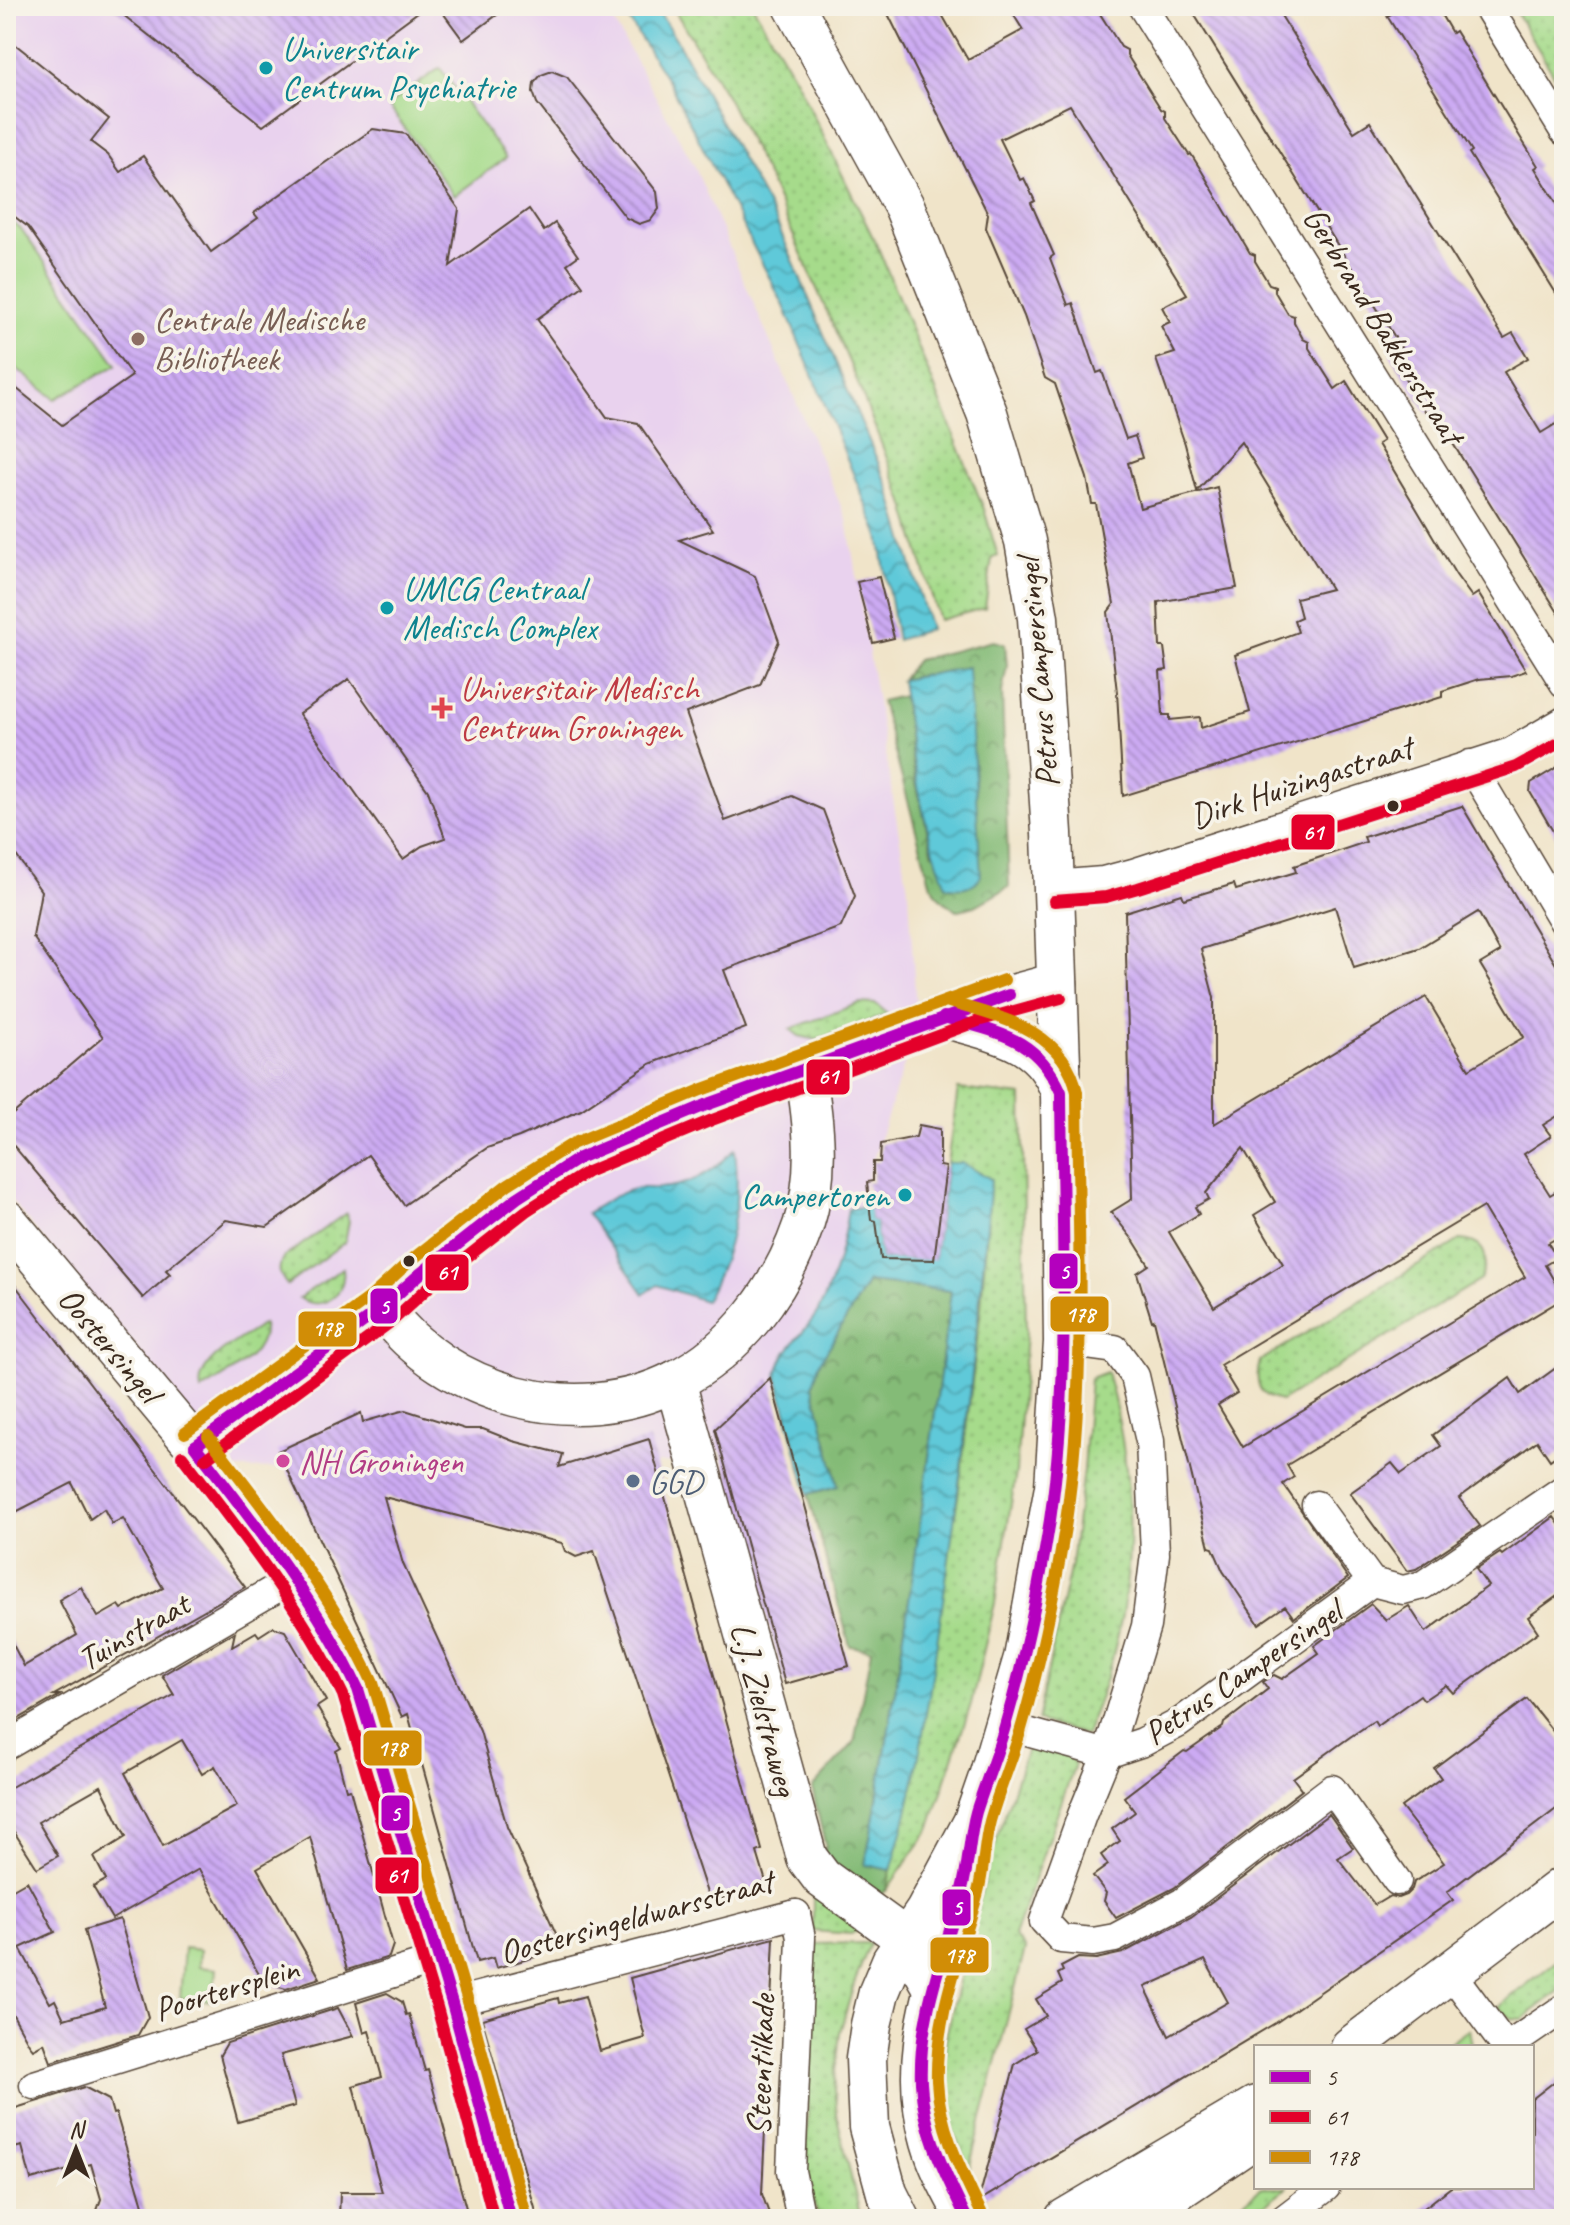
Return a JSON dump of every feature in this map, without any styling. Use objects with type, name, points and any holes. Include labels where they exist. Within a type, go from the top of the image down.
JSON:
[{"type":"main road","name":"Petrus Campersingel","points":[[794,6],[905,208],[987,413],[1025,541],[1038,618],[1061,1092],[1064,1342],[1059,1439],[1047,1535],[1026,1647],[1005,1726],[973,1823],[963,1885],[934,1988],[921,2055],[924,2112],[941,2169],[967,2219]]},
{"type":"main road","points":[[195,1446],[382,1308],[413,1343],[437,1362],[464,1377],[522,1398],[584,1404],[630,1396],[675,1381],[723,1348],[743,1328],[762,1306],[793,1253],[804,1223],[814,1161],[814,1127],[805,1070],[944,1017],[1057,983]]},
{"type":"main road","points":[[944,1017],[1024,1043],[1048,1065],[1061,1092]]},
{"type":"main road","name":"Oostersingel","points":[[6,1220],[195,1446],[326,1622],[358,1689],[452,2003],[511,2219]]},
{"type":"main road","name":"L.J. Zielstraweg","points":[[675,1381],[804,1849],[813,1869]]},
{"type":"main road","name":"Petrus Campersingel","points":[[900,2219],[887,2193],[869,2127],[866,2059],[871,2025],[879,1992],[892,1961],[926,1911],[973,1823]]},
{"type":"main road","points":[[813,1869],[906,1939],[934,1988]]},
{"type":"main road","points":[[1380,2045],[1564,1886]]},
{"type":"main road","points":[[1354,2045],[1564,1907]]},
{"type":"main road","points":[[1065,2219],[1254,2107]]},
{"type":"main road","points":[[1135,2219],[1254,2138]]},
{"type":"street","name":"Gerbrand Bakkerstraat","points":[[1142,6],[1564,683]]},
{"type":"street","points":[[1487,6],[1564,131]]},
{"type":"street","name":"Dirk Huizingastraat","points":[[1053,885],[1103,881],[1133,873],[1511,752],[1564,721]]},
{"type":"street","points":[[1470,764],[1564,922]]},
{"type":"street","name":"Petrus Campersingel","points":[[1064,1342],[1115,1349],[1135,1376],[1152,1459],[1155,1554],[1146,1626],[1107,1754],[1044,1921],[1061,1939],[1093,1942],[1115,1938],[1183,1902],[1332,1789],[1397,1881]]},
{"type":"street","name":"Petrus Campersingel","points":[[1316,1505],[1372,1582],[1403,1590],[1423,1585],[1564,1489]]},
{"type":"street","name":"Tuinstraat","points":[[6,1746],[294,1578]]},
{"type":"street","name":"Petrus Campersingel","points":[[1005,1726],[1107,1754],[1143,1742],[1179,1723],[1372,1582]]},
{"type":"street","name":"Oostersingeldwarsstraat","points":[[452,2003],[796,1914],[813,1869]]},
{"type":"street","name":"Steentilkade","points":[[796,1914],[801,1938],[791,2171],[801,2219]]},
{"type":"street","name":"Poortersplein","points":[[34,2085],[439,1959]]},
{"type":"street","points":[[1456,1979],[1506,2045]]},
{"type":"street","points":[[1510,2045],[1564,2008]]},
{"type":"street","points":[[1284,2219],[1323,2189]]},
{"type":"shaded area","name":"Universitair Medisch Centrum Groningen","points":[[6,6],[605,6],[694,165],[847,520],[909,895],[917,1025],[869,1172],[825,1323],[731,1448],[673,1463],[237,1469],[6,1194]]},
{"type":"green space","points":[[672,6],[753,6],[796,80],[879,250],[984,509],[998,556],[992,558],[985,608],[939,620],[904,502],[853,371],[770,182],[727,97]]},
{"type":"green space","points":[[1512,6],[1564,6],[1564,91]]},
{"type":"green space","points":[[440,68],[506,158],[454,196],[388,105]]},
{"type":"green space","points":[[6,217],[22,230],[117,365],[55,399],[6,360]]},
{"type":"green space","points":[[993,641],[1005,644],[1007,666],[1002,692],[1009,887],[975,906],[956,911],[939,897],[930,882],[881,701],[903,696],[915,778],[933,854],[967,667],[901,680],[917,660]]},
{"type":"green space","points":[[860,1003],[876,1004],[888,1014],[817,1040],[799,1036],[790,1029]]},
{"type":"green space","points":[[958,1089],[1022,1096],[1026,1333],[1016,1473],[995,1603],[971,1704],[929,1830],[886,1891],[958,1497],[981,1308],[991,1179],[962,1163],[947,1163]]},
{"type":"green space","points":[[346,1213],[349,1221],[345,1242],[287,1285],[280,1272],[283,1258]]},
{"type":"green space","points":[[1460,1240],[1476,1244],[1484,1252],[1485,1265],[1480,1280],[1281,1401],[1263,1392],[1258,1382],[1260,1361]]},
{"type":"green space","points":[[343,1268],[341,1286],[331,1299],[316,1303],[299,1298]]},
{"type":"green space","points":[[868,1282],[951,1291],[901,1650],[865,1865],[891,1870],[886,1891],[877,1897],[817,1852],[826,1848],[812,1788],[854,1743],[871,1650],[850,1646],[808,1494],[838,1486],[813,1386],[819,1364]]},
{"type":"green space","points":[[263,1324],[262,1336],[251,1355],[201,1391],[201,1380],[212,1360]]},
{"type":"green space","points":[[1107,1372],[1127,1474],[1127,1579],[1115,1647],[1086,1735],[1037,1721],[1071,1564],[1090,1378]]},
{"type":"green space","points":[[1027,1749],[1067,1755],[1075,1764],[1014,1936],[1025,1949],[969,2169],[951,2127],[943,2089],[946,2036],[988,1864]]},
{"type":"green space","points":[[817,1895],[860,1929],[851,1934],[813,1931],[813,1898]]},
{"type":"green space","points":[[870,1943],[840,2032],[834,2090],[838,2121],[861,2219],[818,2219],[806,2169],[813,1944]]},
{"type":"green space","points":[[184,1948],[200,1950],[199,1967],[216,1969],[213,2001],[180,1998]]},
{"type":"green space","points":[[1564,1955],[1564,1987],[1523,2019],[1511,2018],[1498,2007]]},
{"type":"green space","points":[[1469,2029],[1472,2045],[1448,2045]]},
{"type":"green space","points":[[1259,2189],[1284,2189],[1246,2219],[1220,2219]]},
{"type":"water","points":[[620,6],[655,6],[776,221],[889,488],[930,629],[897,640],[879,536],[784,306],[670,84]]},
{"type":"water","points":[[968,667],[981,876],[970,886],[956,888],[946,886],[929,836],[901,680]]},
{"type":"water","points":[[735,1149],[737,1189],[732,1228],[722,1264],[705,1301],[658,1285],[644,1294],[587,1213],[632,1190],[669,1187],[690,1181],[710,1171]]},
{"type":"water","points":[[947,1163],[962,1163],[991,1179],[970,1394],[942,1608],[916,1773],[891,1870],[865,1865],[901,1651],[951,1291],[868,1282],[819,1364],[813,1386],[838,1486],[808,1494],[777,1378],[782,1360],[813,1319],[829,1287],[841,1249],[848,1209],[870,1206],[871,1219],[876,1221],[881,1259],[934,1259]]},
{"type":"building","name":"Universitair Centrum Psychiatrie","points":[[112,6],[426,6],[263,126]]},
{"type":"building","name":"Universitair Centrum Psychiatrie","points":[[438,6],[509,6],[463,40]]},
{"type":"building","points":[[884,6],[937,6],[968,60],[1023,30],[1008,6],[1095,6],[1121,47],[1127,50],[1127,55],[1165,111],[1165,118],[1191,154],[1250,253],[1255,255],[1255,261],[1269,284],[1275,286],[1275,292],[1288,314],[1294,316],[1303,339],[1309,342],[1309,348],[1335,389],[1346,381],[1383,441],[1378,444],[1456,575],[1472,597],[1478,593],[1526,671],[1511,676],[1479,679],[1442,691],[1442,697],[1123,796],[1117,692],[1108,612],[1114,604],[1096,504],[1092,504],[1087,478],[1055,384],[1045,378],[1024,316],[986,228],[988,214]],"holes":[[[1070,105],[1187,294],[1162,307],[1170,322],[1161,326],[1175,353],[1156,359],[1185,444],[1197,491],[1241,442],[1331,589],[1296,598],[1301,617],[1294,620],[1298,632],[1235,655],[1250,712],[1201,728],[1200,717],[1170,720],[1170,715],[1163,715],[1160,671],[1167,670],[1164,647],[1160,647],[1158,602],[1237,588],[1217,487],[1140,508],[1128,463],[1142,458],[1135,436],[1126,439],[1102,371],[1097,373],[1073,303],[1068,305],[1050,258],[1054,255],[1031,203],[1035,201],[1024,178],[1020,180],[1000,139]]]},
{"type":"building","points":[[1189,6],[1275,6],[1354,132],[1370,122],[1504,338],[1513,333],[1528,358],[1504,372],[1541,433],[1564,419],[1564,622],[1432,410],[1427,414],[1390,354],[1401,347]]},
{"type":"building","points":[[1386,6],[1436,6],[1452,33],[1455,31],[1538,166],[1535,168],[1564,215],[1564,306],[1387,16],[1391,14]]},
{"type":"building","name":"UMCG Centraal Medisch Complex","points":[[6,37],[109,119],[91,142],[108,155],[120,172],[143,156],[211,252],[258,218],[254,213],[373,129],[406,134],[459,209],[450,266],[529,209],[544,231],[555,223],[578,256],[567,264],[583,286],[537,319],[607,417],[638,423],[713,530],[679,540],[755,576],[779,641],[760,685],[686,713],[725,821],[792,796],[823,810],[855,896],[841,927],[724,970],[746,1028],[650,1064],[581,1110],[487,1148],[404,1205],[368,1155],[267,1227],[226,1220],[166,1270],[170,1274],[143,1298],[6,1137],[6,1120],[103,1037],[33,937],[41,891],[6,841],[6,380],[62,425],[132,376],[28,227],[6,210]],"holes":[[[349,679],[428,791],[445,838],[422,846],[403,859],[299,714]]]},
{"type":"building","points":[[552,71],[567,77],[657,192],[659,209],[651,220],[639,224],[626,218],[537,103],[534,83],[541,75]]},
{"type":"building","points":[[879,577],[894,638],[873,643],[857,582]]},
{"type":"building","points":[[1564,763],[1564,850],[1530,792],[1531,783]]},
{"type":"building","points":[[1462,806],[1564,978],[1564,1112],[1543,1125],[1551,1136],[1524,1154],[1550,1195],[1555,1192],[1564,1208],[1564,1234],[1548,1243],[1557,1258],[1545,1265],[1564,1298],[1287,1465],[1294,1477],[1283,1484],[1348,1578],[1294,1618],[1285,1606],[1259,1624],[1223,1571],[1213,1548],[1209,1547],[1154,1320],[1137,1273],[1149,1265],[1111,1212],[1132,1199],[1125,912],[1182,894],[1184,899],[1234,884],[1236,890],[1296,872],[1294,866],[1366,842],[1364,837]],"holes":[[[1335,907],[1354,968],[1419,948],[1478,912],[1500,952],[1480,964],[1524,1037],[1469,1069],[1426,997],[1214,1124],[1214,998],[1201,949]],[[1243,1148],[1275,1202],[1254,1215],[1283,1264],[1214,1307],[1169,1232],[1199,1214],[1195,1207],[1209,1199],[1206,1193]],[[1483,1207],[1525,1277],[1243,1447],[1218,1405],[1237,1393],[1220,1365]]]},
{"type":"building","name":"Campertoren","points":[[919,1125],[940,1129],[940,1166],[946,1167],[934,1260],[881,1259],[876,1221],[871,1220],[867,1182],[873,1181],[873,1162],[880,1162],[881,1144],[916,1137]]},
{"type":"building","points":[[6,1273],[245,1587],[54,1695],[60,1695],[6,1726],[6,1631],[24,1666],[77,1635],[59,1600],[81,1587],[98,1617],[119,1605],[122,1609],[163,1588],[123,1518],[112,1524],[104,1509],[90,1519],[72,1483],[6,1517]]},
{"type":"building","points":[[1564,1362],[1564,1450],[1550,1460],[1537,1441],[1459,1498],[1480,1526],[1416,1569],[1407,1571],[1350,1493],[1392,1463],[1401,1474],[1441,1446],[1433,1435],[1510,1378],[1520,1394]]},
{"type":"building","points":[[770,1378],[849,1666],[785,1684],[715,1429]]},
{"type":"building","points":[[405,1410],[465,1429],[483,1429],[513,1441],[563,1454],[559,1467],[649,1439],[762,1850],[757,1852],[766,1882],[758,1885],[759,1888],[710,1902],[594,1551],[576,1557],[565,1551],[562,1543],[384,1497],[403,1564],[480,1731],[507,1827],[559,1940],[532,1947],[535,1957],[496,1968],[493,1958],[477,1962],[408,1714],[402,1717],[278,1451],[361,1413],[363,1422]]},
{"type":"building","points":[[1554,1517],[1564,1531],[1564,1591],[1528,1617],[1538,1632],[1453,1693],[1446,1685],[1424,1700],[1420,1695],[1377,1726],[1374,1721],[1350,1737],[1293,1778],[1302,1790],[1174,1888],[1116,1918],[1104,1901],[1106,1893],[1093,1876],[1108,1865],[1101,1855],[1120,1841],[1112,1829],[1135,1812],[1124,1797],[1184,1751],[1187,1752],[1223,1727],[1224,1723],[1268,1689],[1263,1682],[1274,1675],[1282,1679],[1319,1653],[1314,1646],[1371,1604],[1386,1620],[1409,1606],[1426,1632],[1488,1586],[1476,1569],[1500,1553],[1502,1555]]},
{"type":"building","points":[[273,1627],[285,1631],[326,1701],[317,1707],[341,1748],[336,1751],[346,1790],[350,1789],[393,1945],[389,1957],[347,1970],[310,1837],[257,1868],[320,1978],[286,1989],[264,1983],[199,1869],[112,1919],[93,1887],[106,1880],[94,1857],[126,1837],[101,1786],[38,1822],[58,1856],[37,1868],[6,1819],[6,1790],[174,1695],[162,1675],[235,1632],[232,1646],[256,1632],[259,1636]],"holes":[[[182,1740],[202,1774],[215,1766],[237,1806],[163,1846],[125,1773]]]},
{"type":"building","points":[[1527,1699],[1564,1745],[1564,1803],[1447,1892],[1453,1900],[1277,2022],[982,2199],[980,2195],[1015,2064],[1037,2050],[1024,2029],[1046,2016],[1036,1999],[1062,1983],[1058,1974],[1063,1971],[1061,1967],[1078,1958],[1096,1959],[1123,1953],[1191,1917],[1329,1814],[1353,1848],[1338,1858],[1375,1905],[1390,1896],[1398,1898],[1406,1895],[1414,1882],[1444,1863],[1401,1807],[1441,1778],[1434,1768]],"holes":[[[1205,1960],[1228,2002],[1169,2036],[1145,1987]]]},
{"type":"building","points":[[27,1881],[55,1932],[20,1948],[50,2003],[55,2000],[64,2019],[105,2007],[84,1930],[120,1919],[148,2017],[138,2035],[51,2062],[44,2043],[33,2049],[29,2044],[6,2002],[6,1893]]},
{"type":"building","points":[[774,1938],[762,2194],[771,2219],[715,2219],[715,2215],[665,2219],[538,2219],[482,2019],[558,1998],[559,2003],[585,1996],[600,2051],[645,2038],[630,1978]]},
{"type":"building","points":[[387,1993],[402,2002],[406,2015],[409,2014],[425,2071],[428,2070],[469,2219],[339,2218],[340,2192],[382,2192],[353,2086],[382,2077],[369,2031],[364,2033],[356,2003]]},
{"type":"building","points":[[338,2008],[353,2036],[281,2055],[295,2106],[238,2122],[220,2055],[227,2043]]},
{"type":"building","points":[[1564,2074],[1564,2219],[1410,2219],[1448,2189],[1534,2189],[1534,2097]]},
{"type":"building","points":[[84,2087],[109,2100],[113,2114],[116,2113],[147,2219],[94,2219],[101,2199],[91,2164],[31,2180],[22,2146],[6,2150],[6,2111]]},
{"type":"transit line","name":"61","points":[[1054,901],[1106,897],[1138,888],[1516,767],[1564,740]]},
{"type":"transit line","name":"178","points":[[185,1433],[372,1296],[410,1261],[507,1185],[572,1144],[701,1090],[1004,980]]},
{"type":"transit line","name":"5","points":[[195,1446],[382,1308],[517,1198],[579,1158],[706,1105],[1009,995]]},
{"type":"transit line","name":"61","points":[[205,1459],[392,1321],[430,1286],[526,1211],[587,1172],[712,1120],[981,1020],[1061,998]]},
{"type":"transit line","name":"178","points":[[949,1002],[1008,1021],[1044,1040],[1059,1054],[1070,1071],[1077,1092],[1079,1361],[1073,1468],[1066,1521],[1035,1678],[990,1821],[980,1883],[950,1985],[937,2057],[942,2116],[959,2165],[981,2212]]},
{"type":"transit line","name":"5","points":[[944,1017],[998,1033],[1027,1048],[1051,1073],[1061,1092],[1063,1360],[1057,1467],[1050,1520],[1025,1649],[1002,1737],[976,1812],[964,1880],[928,2009],[921,2058],[923,2101],[931,2136],[967,2219]]},
{"type":"transit line","name":"178","points":[[208,1436],[318,1586],[373,1683],[467,1998],[526,2215]]},
{"type":"transit line","name":"5","points":[[195,1446],[304,1594],[358,1689],[452,2003],[511,2219]]},
{"type":"transit line","name":"61","points":[[182,1456],[289,1601],[343,1695],[437,2007],[494,2219]]},
{"type":"place","name":"Universitair Centrum Psychiatrie","points":[[266,68]]},
{"type":"place","name":"Centrale Medische Bibliotheek","points":[[138,339]]},
{"type":"place","name":"UMCG Centraal Medisch Complex","points":[[387,608]]},
{"type":"place","name":"Universitair Medisch Centrum Groningen","points":[[442,708]]},
{"type":"place","name":"Campertoren","points":[[905,1195]]},
{"type":"place","name":"NH Groningen","points":[[283,1461]]},
{"type":"place","name":"GGD","points":[[633,1481]]}]
